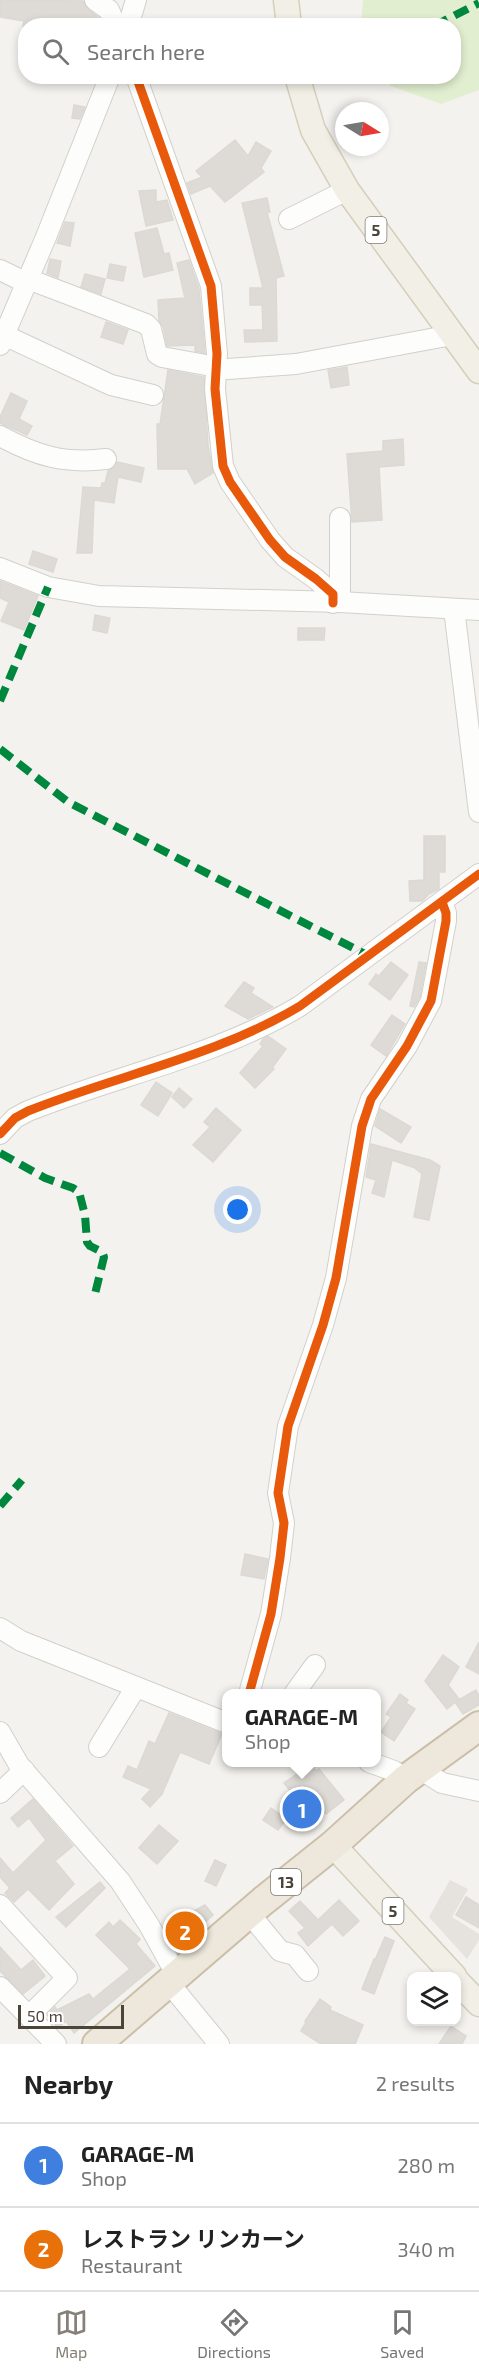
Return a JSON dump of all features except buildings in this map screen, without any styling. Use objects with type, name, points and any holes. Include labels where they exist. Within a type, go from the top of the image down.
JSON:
[{"type":"highway","name":"13","points":[[97,2044],[249,1913],[333,1845],[413,1774],[479,1726]]},
{"type":"main road","points":[[286,0],[288,18]]},
{"type":"main road","name":"5","points":[[299,84],[313,130],[347,190],[479,371]]},
{"type":"main road","name":"5","points":[[333,1845],[449,1972]]},
{"type":"main road","name":"5","points":[[461,1984],[479,2004]]},
{"type":"street","points":[[95,0],[109,10],[112,18]]},
{"type":"street","points":[[130,18],[136,0]]},
{"type":"street","points":[[107,84],[2,340],[111,385],[153,395]]},
{"type":"street","points":[[139,84],[211,286],[217,354],[218,433],[223,466],[230,482],[270,540],[285,557],[333,594],[337,602]]},
{"type":"street","points":[[290,219],[347,190]]},
{"type":"street","points":[[0,270],[146,324],[151,329],[157,354],[162,357],[216,366],[243,369],[296,364],[452,334]]},
{"type":"street","points":[[0,436],[45,457],[74,462],[106,459]]},
{"type":"street","points":[[337,602],[339,518]]},
{"type":"street","points":[[0,568],[48,587],[99,596],[337,602],[479,610]]},
{"type":"street","points":[[454,609],[479,812]]},
{"type":"street","points":[[0,1134],[15,1118],[28,1111],[155,1067],[274,1022],[300,1006],[479,874]]},
{"type":"street","points":[[250,1689],[271,1614],[280,1558],[284,1523],[278,1493],[288,1426],[323,1325],[336,1278],[358,1150],[368,1108],[379,1084],[419,1026],[434,993],[446,921],[442,902]]},
{"type":"street","points":[[1,1631],[222,1721]]},
{"type":"street","points":[[298,1689],[315,1665]]},
{"type":"street","points":[[99,1747],[136,1687]]},
{"type":"street","points":[[0,1732],[24,1770],[120,1881],[149,1924],[173,1980],[217,2043]]},
{"type":"street","points":[[381,1766],[479,1791]]},
{"type":"street","points":[[0,1793],[24,1770]]},
{"type":"street","points":[[0,1905],[67,1978],[28,2016]]},
{"type":"street","points":[[249,1913],[280,1951],[295,1954],[308,1971]]},
{"type":"street","points":[[0,1987],[56,2044]]},
{"type":"green space","points":[[363,0],[479,0],[479,90],[441,104],[389,84],[461,84],[461,18],[362,18]]},
{"type":"shaded area","points":[[450,1880],[468,1889],[452,1917],[479,1934],[479,1940],[467,1959],[429,1917]]},
{"type":"marked path","points":[[450,18],[479,3]]},
{"type":"marked path","points":[[0,701],[48,587]]},
{"type":"marked path","points":[[0,749],[68,802],[369,956]]},
{"type":"marked path","points":[[0,1153],[45,1178],[79,1192],[85,1215],[87,1242],[102,1252],[104,1257],[95,1294]]},
{"type":"marked path","points":[[0,1506],[22,1480]]},
{"type":"cycle path","points":[[139,84],[211,286],[217,354],[215,389],[223,466],[230,482],[270,540],[285,557],[333,594],[333,603]]},
{"type":"cycle path","points":[[0,1134],[15,1118],[28,1111],[201,1052],[268,1023],[300,1006],[479,874]]},
{"type":"cycle path","points":[[250,1689],[271,1614],[280,1558],[284,1523],[278,1493],[288,1426],[323,1325],[336,1278],[362,1126],[371,1099],[407,1046],[431,1001],[446,921],[442,902]]},
{"type":"place","name":"GARAGE-M","points":[[302,1809]]},
{"type":"place","name":"レストラン リンカーン","points":[[185,1931]]}]
